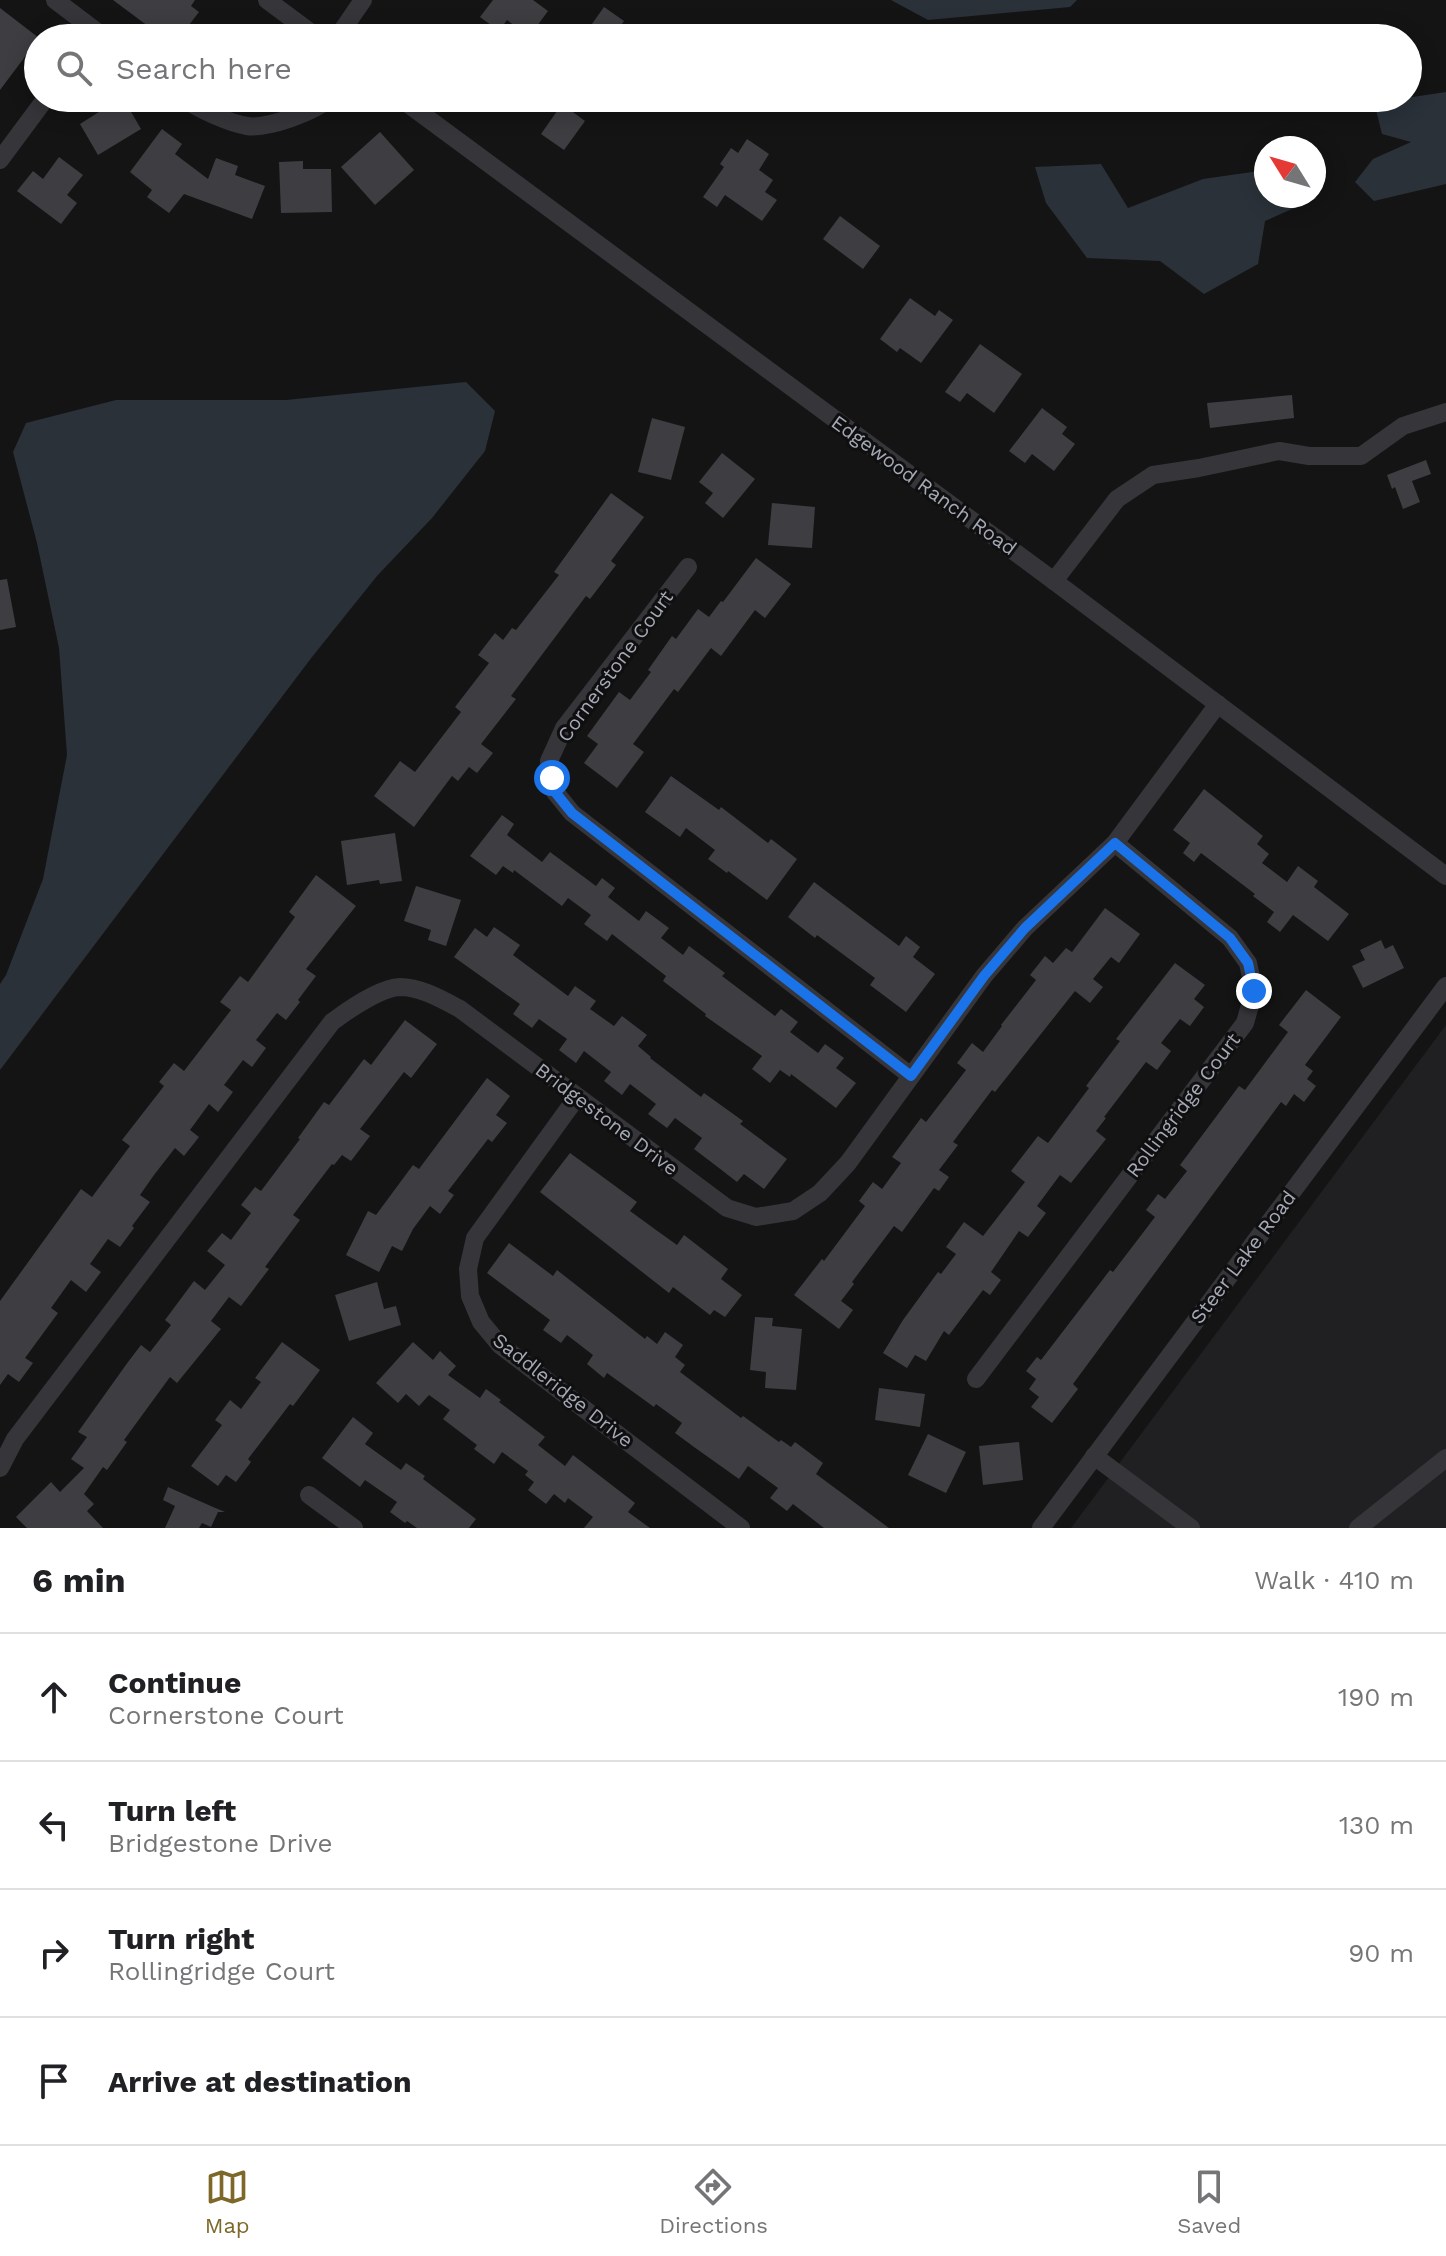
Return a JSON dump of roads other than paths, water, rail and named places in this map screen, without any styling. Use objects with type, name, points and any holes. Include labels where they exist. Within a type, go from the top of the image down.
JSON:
[{"type":"street","points":[[55,0],[83,24]]},
{"type":"street","points":[[267,0],[299,24]]},
{"type":"street","points":[[347,24],[363,0]]},
{"type":"street","points":[[0,160],[36,112]]},
{"type":"street","points":[[207,112],[249,127],[290,119],[306,112]]},
{"type":"street","name":"Edgewood Ranch Road","points":[[419,112],[1054,581],[1446,876]]},
{"type":"street","points":[[1054,581],[1117,499],[1153,475],[1279,451],[1309,456],[1361,456],[1403,426],[1446,412]]},
{"type":"street","name":"Cornerstone Court","points":[[688,567],[564,728],[549,761],[555,792],[572,813],[911,1076]]},
{"type":"street","name":"Bridgestone Drive","points":[[0,1468],[15,1439],[332,1022],[360,1002],[400,987],[433,994],[460,1009],[727,1208],[756,1217],[793,1211],[820,1193],[848,1163],[984,976],[1025,928],[1115,843],[1218,704]]},
{"type":"street","name":"Rollingridge Court","points":[[976,1379],[1245,1023],[1254,991],[1248,963],[1230,938],[1115,843]]},
{"type":"street","name":"Steer Lake Road","points":[[1041,1528],[1446,986]]},
{"type":"street","name":"Saddleridge Drive","points":[[577,1097],[475,1238],[468,1269],[470,1296],[481,1322],[500,1345],[741,1528]]},
{"type":"street","points":[[1094,1456],[1191,1528]]},
{"type":"street","points":[[1358,1528],[1446,1458]]},
{"type":"street","points":[[309,1495],[354,1528]]}]
